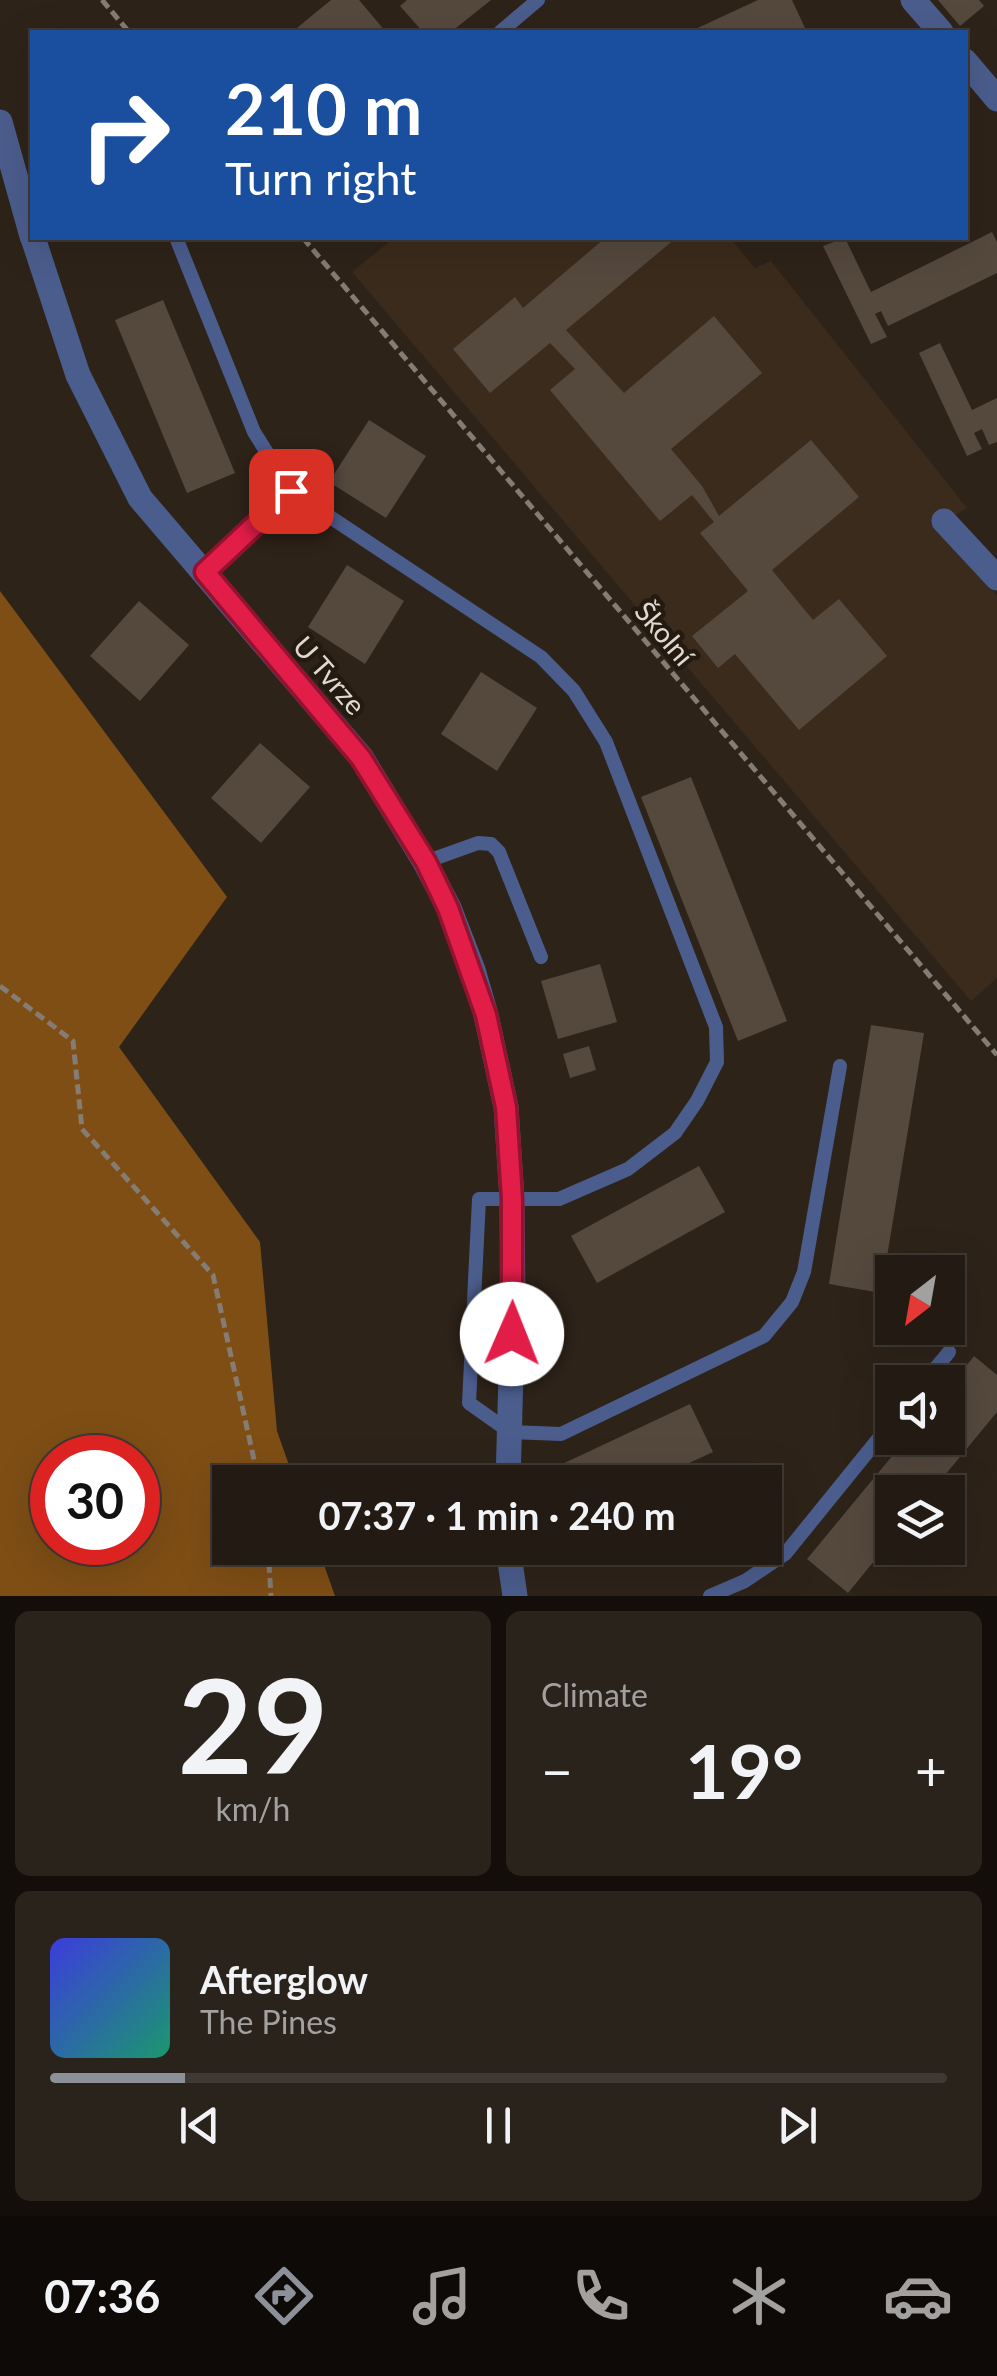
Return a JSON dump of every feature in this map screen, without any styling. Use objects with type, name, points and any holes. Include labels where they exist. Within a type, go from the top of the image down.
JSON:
[{"type":"street","points":[[913,0],[939,30]]},
{"type":"street","points":[[968,65],[997,99]]},
{"type":"street","name":"U Tvrze","points":[[0,122],[30,227]]},
{"type":"street","name":"U Tvrze","points":[[34,240],[78,375],[140,498],[361,758],[426,862],[455,924],[486,1015],[506,1107],[512,1199],[509,1465]]},
{"type":"street","points":[[944,521],[997,578]]},
{"type":"street","points":[[511,1565],[516,1596]]},
{"type":"lane","points":[[502,30],[538,0]]},
{"type":"lane","points":[[177,240],[254,432],[291,491],[540,658],[574,691],[606,742],[716,1027],[717,1062],[675,1134],[628,1169],[559,1199],[478,1199],[469,1403],[510,1432],[562,1434],[764,1336],[792,1302],[804,1272],[840,1066]]},
{"type":"lane","points":[[205,572],[291,491]]},
{"type":"lane","points":[[426,862],[478,842],[491,844],[499,852],[540,957]]},
{"type":"lane","points":[[938,1365],[949,1352]]},
{"type":"lane","points":[[710,1596],[745,1581],[785,1554],[875,1443]]},
{"type":"path","points":[[102,0],[128,30]]},
{"type":"path","name":"Školní","points":[[305,240],[997,1055]]},
{"type":"path","points":[[0,986],[74,1042],[82,1129],[213,1275],[255,1465]]},
{"type":"path","points":[[269,1565],[272,1596]]},
{"type":"shaded area","points":[[392,240],[732,240],[755,268],[771,261],[967,508],[935,528],[997,595],[997,978],[971,1001],[352,272]]},
{"type":"shaded area","points":[[0,591],[227,897],[119,1047],[260,1242],[277,1431],[289,1465],[212,1465],[212,1565],[324,1565],[335,1596],[0,1596]]},
{"type":"building","points":[[331,0],[359,0],[384,30],[294,30]]},
{"type":"building","points":[[407,0],[491,0],[454,30],[421,30],[400,6]]},
{"type":"building","points":[[758,0],[792,0],[805,28],[800,30],[693,30]]},
{"type":"building","points":[[938,0],[979,0],[984,6],[960,26]]},
{"type":"building","points":[[992,232],[997,242],[997,273],[888,326],[881,311],[875,314],[887,337],[871,344],[823,246],[846,240],[871,292]]},
{"type":"building","points":[[603,240],[674,240],[566,330],[624,393],[714,316],[762,373],[671,449],[702,486],[719,516],[811,440],[859,497],[772,570],[813,620],[839,599],[887,656],[799,730],[735,654],[718,668],[692,636],[748,591],[700,533],[714,522],[692,495],[660,521],[550,390],[575,369],[550,343],[490,393],[453,349],[515,297],[523,308]]},
{"type":"building","points":[[163,300],[235,473],[187,493],[115,320]]},
{"type":"building","points":[[940,343],[972,410],[997,398],[997,442],[989,445],[982,429],[974,433],[982,449],[967,456],[919,353]]},
{"type":"building","points":[[369,420],[426,456],[386,518],[329,482]]},
{"type":"building","points":[[347,565],[404,601],[365,664],[308,627]]},
{"type":"building","points":[[139,601],[189,645],[140,701],[90,656]]},
{"type":"building","points":[[481,672],[537,708],[497,771],[441,734]]},
{"type":"building","points":[[260,743],[310,787],[261,843],[211,798]]},
{"type":"building","points":[[691,777],[787,1021],[738,1041],[641,797]]},
{"type":"building","points":[[600,964],[617,1022],[558,1039],[541,981]]},
{"type":"building","points":[[871,1025],[924,1033],[887,1255],[875,1255],[875,1292],[829,1284]]},
{"type":"building","points":[[589,1046],[596,1070],[570,1078],[563,1054]]},
{"type":"building","points":[[699,1166],[725,1212],[597,1283],[571,1236]]},
{"type":"building","points":[[974,1356],[997,1375],[997,1412],[965,1451],[965,1367]]},
{"type":"building","points":[[690,1404],[713,1452],[685,1465],[560,1465]]},
{"type":"building","points":[[893,1455],[962,1455],[945,1475],[876,1475]]},
{"type":"building","points":[[875,1477],[875,1560],[848,1593],[807,1559]]},
{"type":"route","points":[[291,491],[205,572],[361,758],[426,862],[473,970],[506,1107],[512,1199],[512,1334]]}]
